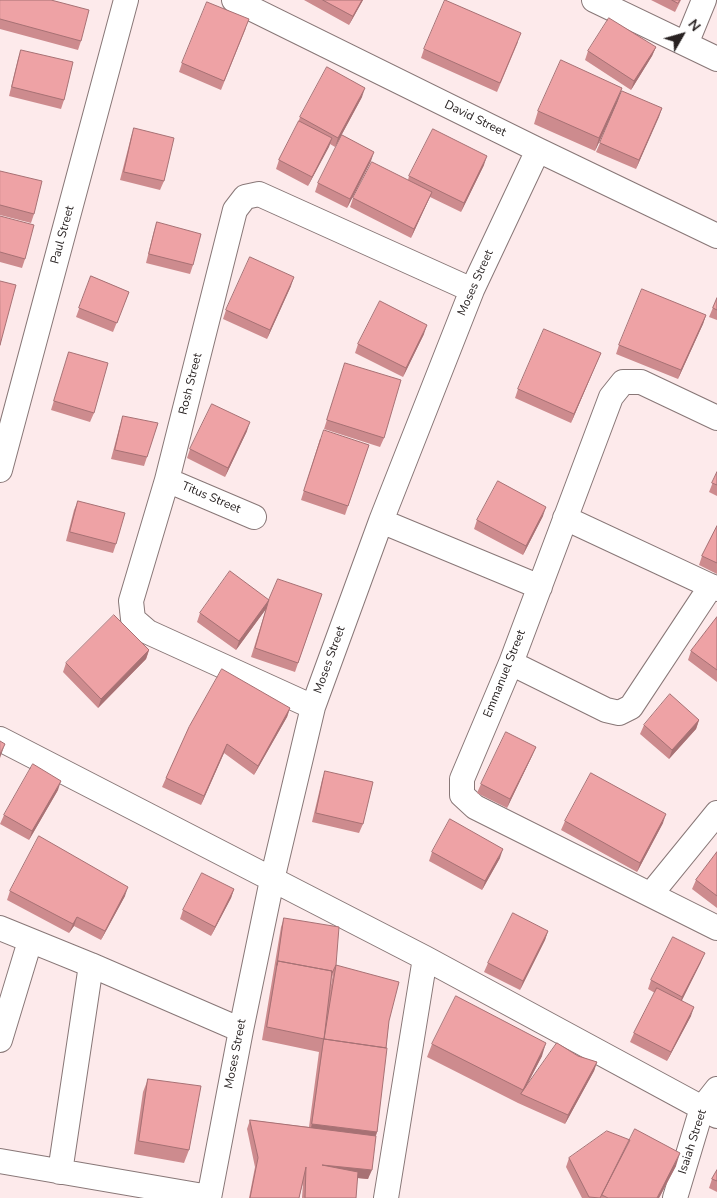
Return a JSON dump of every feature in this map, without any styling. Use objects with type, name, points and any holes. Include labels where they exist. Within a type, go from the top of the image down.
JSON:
[{"type":"street","name":"Paul Street","points":[[0,470],[126,0]]},
{"type":"street","name":"David Street","points":[[234,0],[717,236]]},
{"type":"street","points":[[594,0],[717,59]]},
{"type":"street","points":[[686,44],[704,0]]},
{"type":"street","name":"Moses Street","points":[[209,1197],[272,880],[312,707],[381,521],[472,290],[538,150]]},
{"type":"street","name":"Rosh Street","points":[[312,707],[148,632],[134,619],[131,601],[167,480],[235,210],[245,197],[259,194],[472,290]]},
{"type":"street","name":"Emmanuel Street","points":[[717,418],[641,382],[623,382],[611,397],[511,663],[462,779],[462,795],[475,807],[717,928]]},
{"type":"street","name":"Titus Street","points":[[167,480],[254,517]]},
{"type":"street","points":[[511,663],[606,710],[619,713],[630,707],[714,588],[565,518]]},
{"type":"street","points":[[381,521],[540,587]]},
{"type":"street","points":[[0,739],[424,958],[710,1112]]},
{"type":"street","points":[[651,894],[717,813]]},
{"type":"street","points":[[0,928],[241,1030]]},
{"type":"street","points":[[0,1040],[30,941]]},
{"type":"street","points":[[386,1198],[424,958]]},
{"type":"street","points":[[60,1172],[91,965]]},
{"type":"street","name":"Isaiah Street","points":[[675,1198],[710,1112],[717,1089]]},
{"type":"street","points":[[0,1161],[209,1197]]},
{"type":"building","points":[[0,0],[51,0],[89,10],[81,41],[0,19]]},
{"type":"building","points":[[323,0],[362,0],[353,16]]},
{"type":"building","points":[[445,0],[521,33],[500,83],[424,49]]},
{"type":"building","points":[[207,2],[249,19],[224,81],[182,63]]},
{"type":"building","points":[[609,18],[656,47],[634,81],[588,51]]},
{"type":"building","points":[[21,50],[73,62],[64,100],[12,87]]},
{"type":"building","points":[[561,60],[622,88],[599,138],[538,111]]},
{"type":"building","points":[[327,67],[365,88],[338,138],[300,117]]},
{"type":"building","points":[[622,91],[662,108],[639,160],[600,143]]},
{"type":"building","points":[[299,121],[332,138],[312,177],[279,160]]},
{"type":"building","points":[[134,128],[174,138],[164,181],[124,172]]},
{"type":"building","points":[[433,129],[487,156],[464,203],[409,176]]},
{"type":"building","points":[[342,135],[374,152],[350,199],[318,183]]},
{"type":"building","points":[[372,162],[432,192],[414,229],[353,198]]},
{"type":"building","points":[[0,171],[42,181],[34,214],[0,205]]},
{"type":"building","points":[[0,216],[34,225],[25,259],[0,252]]},
{"type":"building","points":[[157,222],[201,234],[193,265],[149,254]]},
{"type":"building","points":[[250,257],[294,277],[270,330],[226,310]]},
{"type":"building","points":[[91,276],[129,292],[117,323],[79,308]]},
{"type":"building","points":[[0,281],[16,285],[0,345]]},
{"type":"building","points":[[642,289],[706,315],[681,370],[619,345]]},
{"type":"building","points":[[717,298],[717,310],[713,308]]},
{"type":"building","points":[[380,301],[427,325],[406,368],[358,344]]},
{"type":"building","points":[[544,329],[601,353],[574,414],[518,389]]},
{"type":"building","points":[[69,352],[108,363],[94,413],[54,401]]},
{"type":"building","points":[[345,363],[401,380],[384,438],[327,420]]},
{"type":"building","points":[[212,404],[250,422],[228,468],[190,449]]},
{"type":"building","points":[[123,416],[158,423],[147,457],[115,450]]},
{"type":"building","points":[[324,430],[369,445],[348,506],[304,491]]},
{"type":"building","points":[[717,472],[717,485],[712,483]]},
{"type":"building","points":[[498,481],[546,507],[526,546],[477,520]]},
{"type":"building","points":[[78,501],[125,513],[116,544],[70,532]]},
{"type":"building","points":[[717,526],[717,563],[702,556]]},
{"type":"building","points":[[230,571],[269,600],[239,641],[200,613]]},
{"type":"building","points":[[278,579],[322,594],[298,663],[255,648],[269,599]]},
{"type":"building","points":[[114,615],[149,650],[101,699],[66,663]]},
{"type":"building","points":[[717,617],[717,670],[691,651]]},
{"type":"building","points":[[222,669],[290,708],[258,766],[227,744],[204,796],[166,778],[189,727]]},
{"type":"building","points":[[670,694],[699,720],[672,750],[644,725]]},
{"type":"building","points":[[506,732],[536,747],[510,799],[481,784]]},
{"type":"building","points":[[0,741],[5,744],[0,754]]},
{"type":"building","points":[[33,764],[61,781],[32,831],[4,815]]},
{"type":"building","points":[[325,771],[373,782],[363,824],[316,813]]},
{"type":"building","points":[[591,773],[666,814],[640,863],[565,821]]},
{"type":"building","points":[[450,819],[503,849],[485,881],[432,852]]},
{"type":"building","points":[[39,836],[128,887],[105,931],[77,917],[73,924],[10,891]]},
{"type":"building","points":[[717,852],[717,896],[696,880]]},
{"type":"building","points":[[202,873],[234,889],[215,927],[183,910]]},
{"type":"building","points":[[513,913],[548,931],[523,981],[488,963]]},
{"type":"building","points":[[284,918],[339,927],[336,965],[332,973],[332,971],[278,961],[277,965]]},
{"type":"building","points":[[673,937],[705,953],[682,997],[651,980]]},
{"type":"building","points":[[278,961],[332,971],[324,1039],[267,1027]]},
{"type":"building","points":[[336,965],[399,982],[389,1021],[386,1048],[324,1039]]},
{"type":"building","points":[[657,988],[694,1007],[671,1052],[634,1033]]},
{"type":"building","points":[[456,996],[546,1043],[523,1090],[432,1044]]},
{"type":"building","points":[[324,1039],[387,1048],[377,1132],[312,1124]]},
{"type":"building","points":[[557,1043],[578,1056],[597,1062],[568,1115],[521,1094]]},
{"type":"building","points":[[148,1079],[201,1086],[189,1150],[139,1141]]},
{"type":"building","points":[[250,1120],[376,1136],[372,1170],[322,1165],[358,1172],[356,1198],[305,1198],[306,1167],[299,1198],[250,1198],[258,1158]]},
{"type":"building","points":[[635,1129],[680,1153],[657,1198],[608,1198],[602,1195]]},
{"type":"building","points":[[607,1131],[630,1140],[600,1198],[589,1197],[569,1158]]},
{"type":"building","points":[[717,1170],[717,1181],[712,1179]]}]
